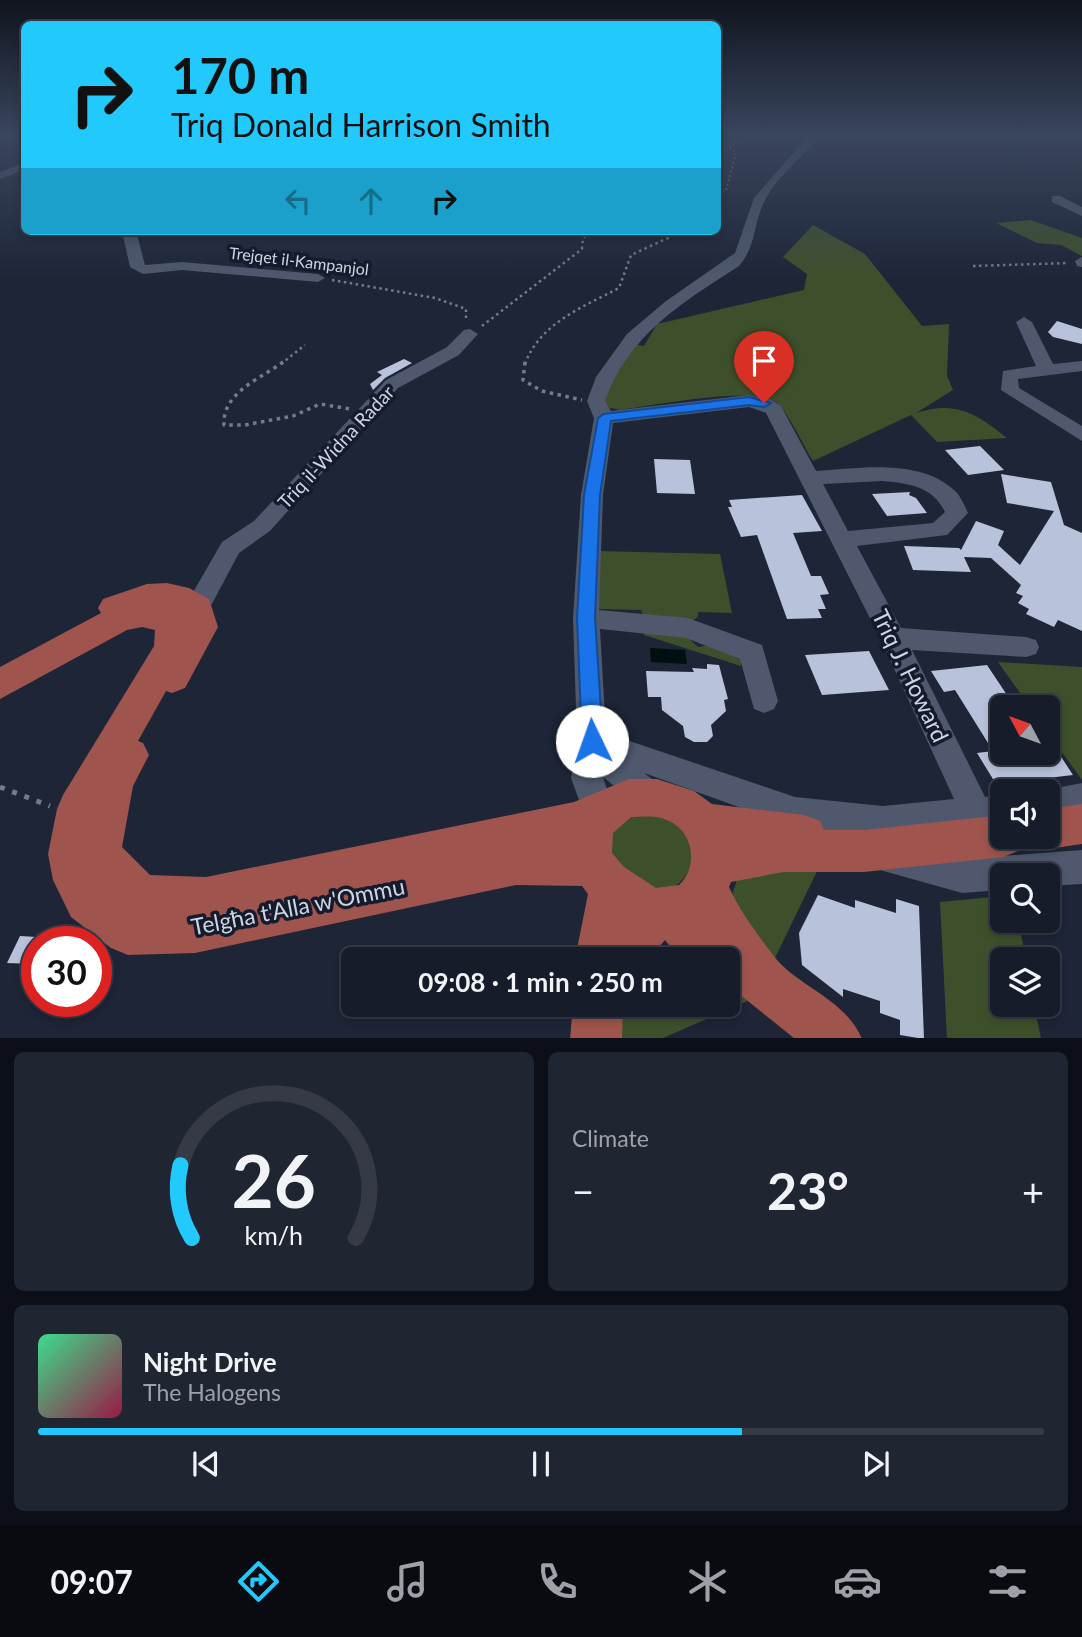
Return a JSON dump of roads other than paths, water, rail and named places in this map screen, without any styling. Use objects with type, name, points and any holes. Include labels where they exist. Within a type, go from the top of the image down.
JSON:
[{"type":"main road","points":[[0,672],[118,607],[155,594],[183,596],[197,608]]},
{"type":"main road","name":"Telgħa t'Alla w'Ommu","points":[[197,608],[201,627],[113,783],[99,853],[124,888],[156,901],[206,900],[574,822],[598,814]]},
{"type":"main road","name":"Telgħa t'Alla w'Ommu","points":[[0,684],[118,619],[142,614],[165,618],[172,628],[172,646],[78,809],[70,855],[76,880],[87,901],[128,931],[194,929],[516,863],[603,874]]},
{"type":"main road","points":[[600,947],[603,874],[590,840],[598,814],[614,802],[629,798],[669,800],[701,822],[714,843],[688,894],[629,947]]},
{"type":"main road","points":[[701,822],[770,834],[821,836],[988,825]]},
{"type":"main road","points":[[1060,827],[1082,824]]},
{"type":"main road","points":[[603,874],[635,902],[688,894],[783,851],[874,836],[988,825]]},
{"type":"main road","points":[[688,894],[691,935],[758,975],[836,1038]]},
{"type":"main road","points":[[597,1038],[598,1017]]},
{"type":"street","points":[[598,814],[587,778],[587,761],[592,741],[586,618],[592,495],[602,376],[652,317],[734,263],[746,252],[758,201],[771,184]]},
{"type":"street","points":[[1056,199],[1082,212]]},
{"type":"street","name":"Trejqet il-Kampanjol","points":[[130,235],[137,267],[144,270],[182,266],[318,278]]},
{"type":"street","points":[[1024,321],[1046,370]]},
{"type":"street","name":"Triq il-Widna Radar","points":[[197,608],[230,548],[262,526],[369,413],[392,384],[453,351],[470,334]]},
{"type":"street","points":[[1082,366],[1009,375],[1010,390],[1082,435]]},
{"type":"street","name":"Triq J. Howard","points":[[600,410],[749,401],[764,403],[774,410],[988,825]]},
{"type":"street","points":[[811,478],[894,474],[916,480],[946,494],[957,513],[939,530],[842,539]]},
{"type":"street","points":[[586,618],[688,628],[752,652],[764,701]]},
{"type":"street","points":[[893,638],[1027,647]]},
{"type":"street","points":[[592,741],[610,765],[653,798]]},
{"type":"street","points":[[592,741],[795,812],[874,836],[962,876],[1082,867]]},
{"type":"street","points":[[1060,801],[1082,798]]},
{"type":"street","points":[[821,836],[874,836]]}]
